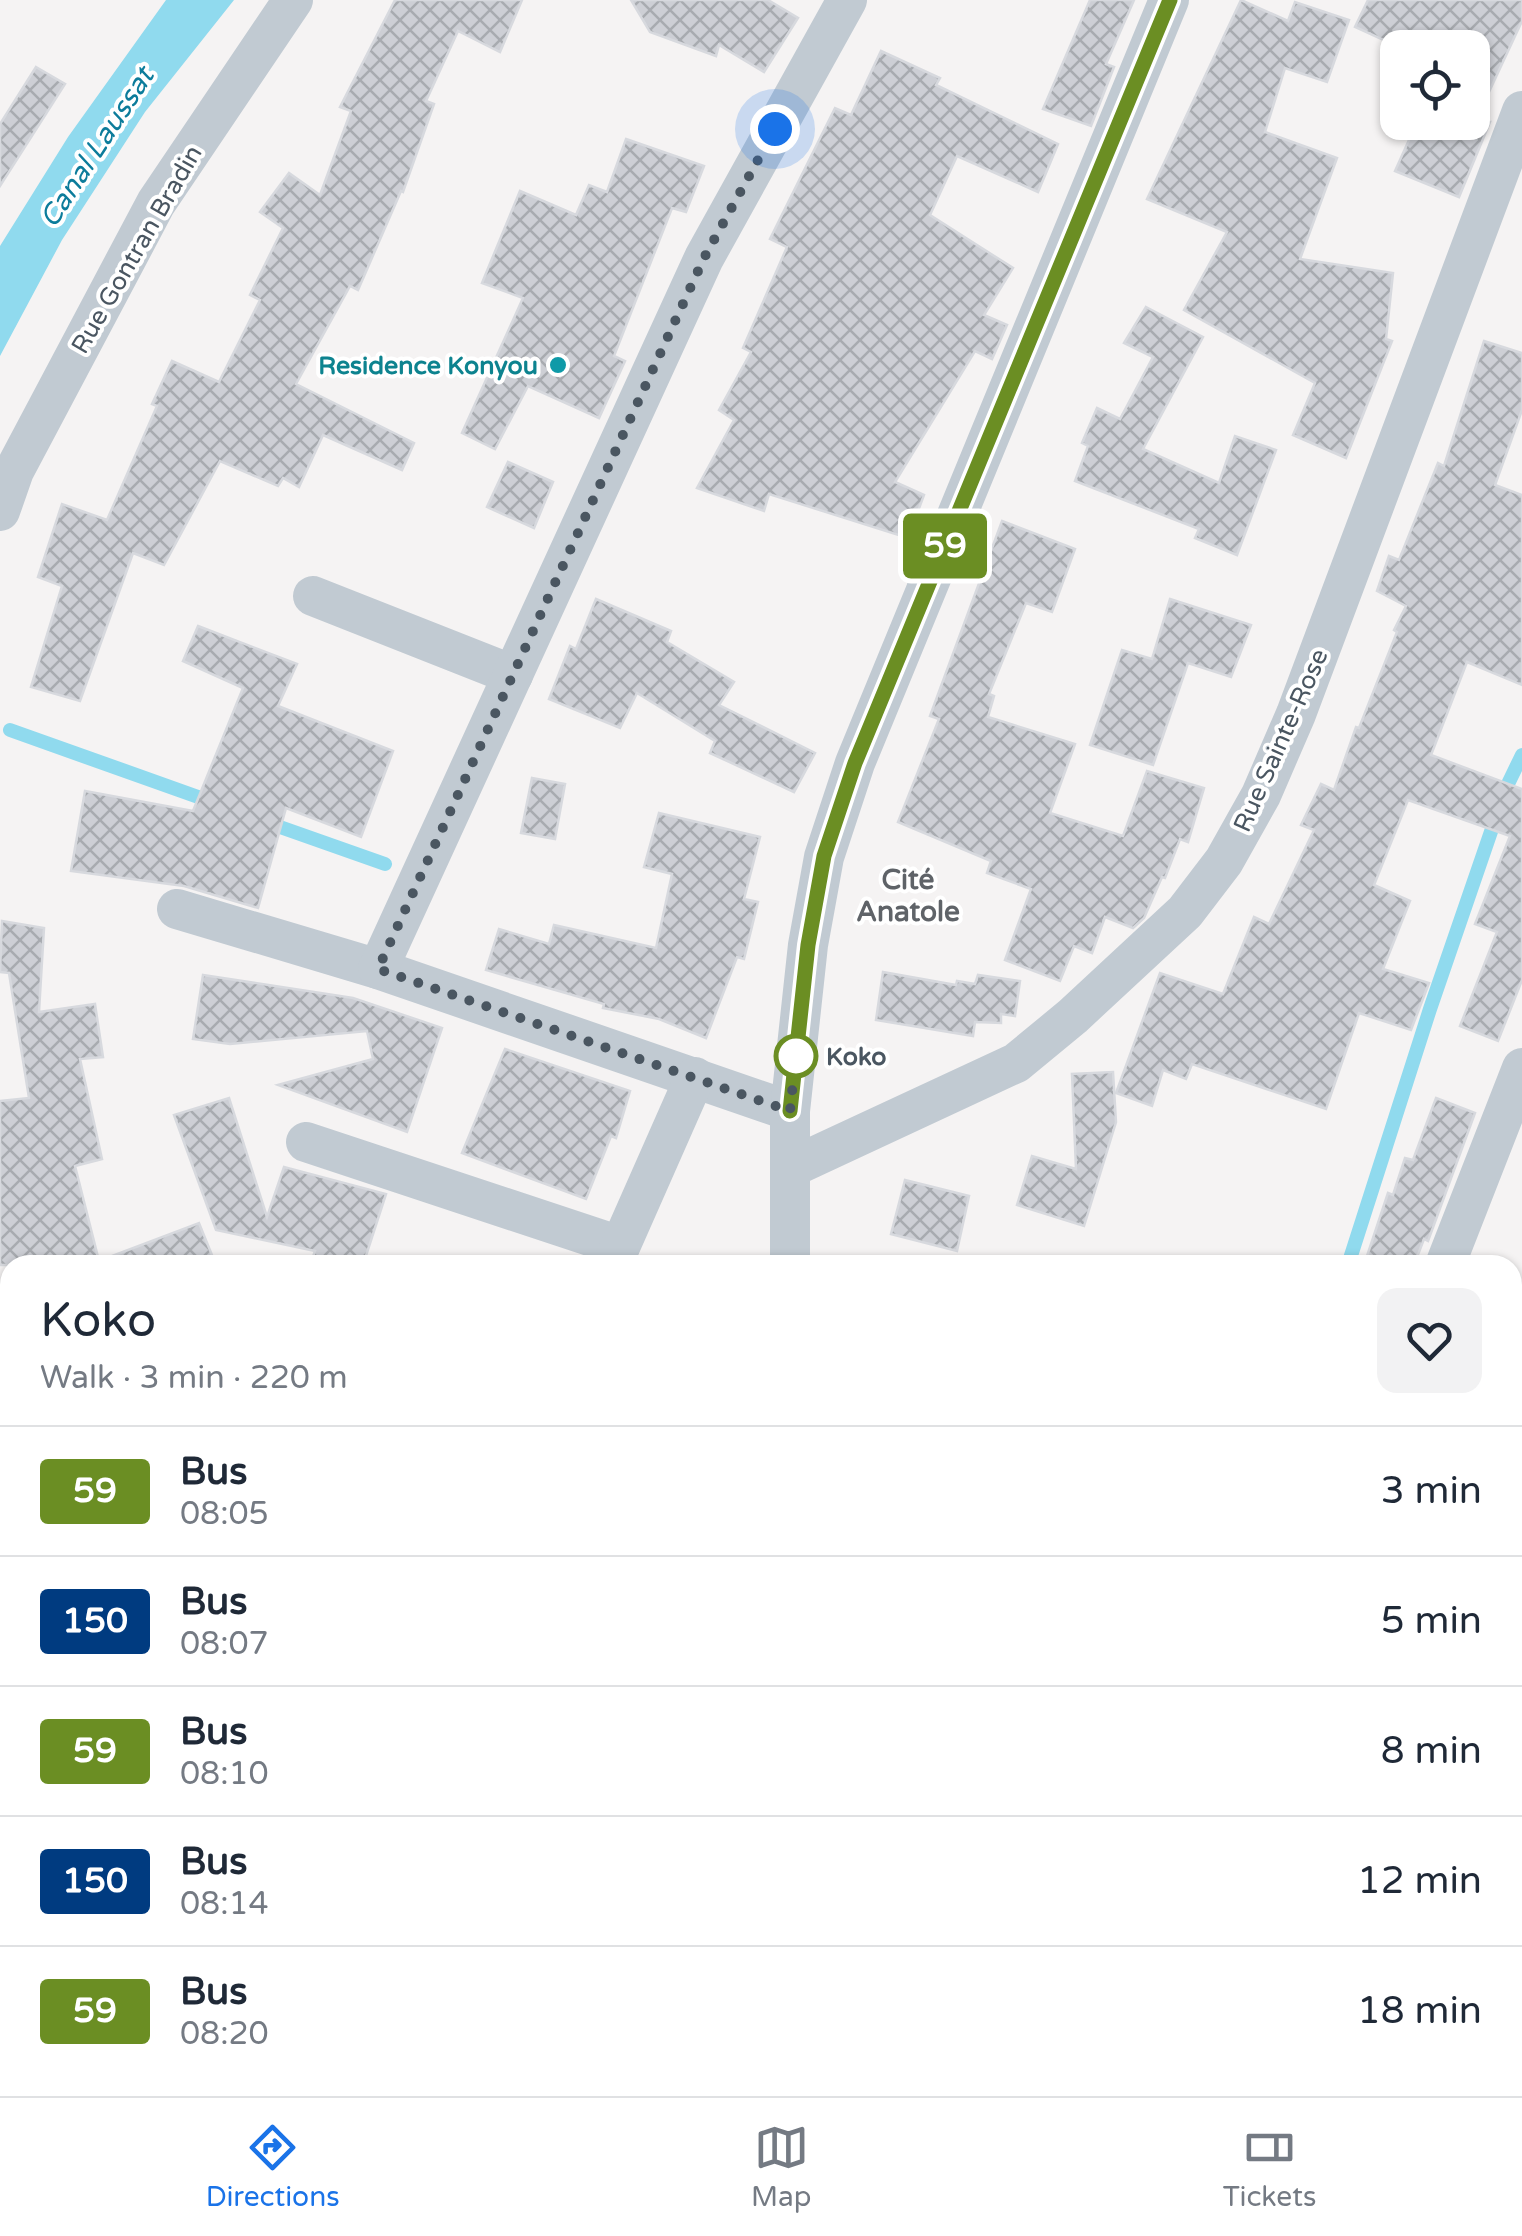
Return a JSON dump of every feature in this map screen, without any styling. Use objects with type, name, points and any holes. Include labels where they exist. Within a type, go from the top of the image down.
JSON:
[{"type":"street","name":"Rue Gontran Bradin","points":[[0,511],[14,472],[156,204],[293,0]]},
{"type":"street","points":[[378,969],[704,258],[846,0]]},
{"type":"street","points":[[790,1255],[790,1111],[808,945],[824,856],[855,763],[1170,0]]},
{"type":"street","name":"Rue Sainte-Rose","points":[[790,1168],[1016,1063],[1185,912],[1224,862],[1260,795],[1296,714],[1522,111]]},
{"type":"street","points":[[312,596],[513,675]]},
{"type":"street","points":[[177,909],[378,969],[790,1111]]},
{"type":"street","points":[[1449,1255],[1522,1068]]},
{"type":"street","points":[[616,1255],[695,1077]]},
{"type":"street","points":[[306,1142],[613,1255]]},
{"type":"water","name":"Canal Laussat","points":[[166,0],[234,0],[145,112],[62,240],[0,356],[0,246],[68,137]]},
{"type":"building","points":[[395,0],[522,0],[500,52],[458,31],[426,101],[434,104],[403,192],[358,290],[350,286],[296,384],[414,443],[402,470],[323,435],[299,487],[283,478],[278,486],[220,461],[164,565],[133,553],[80,701],[31,687],[62,586],[38,577],[62,504],[107,520],[157,406],[152,404],[172,361],[219,382],[260,300],[250,295],[283,228],[260,212],[289,173],[320,195],[351,111],[340,107]]},
{"type":"building","points":[[631,0],[768,0],[798,18],[764,72],[719,45],[716,56],[650,32]]},
{"type":"building","points":[[1090,0],[1134,0],[1106,64],[1114,67],[1091,126],[1043,109]]},
{"type":"building","points":[[1241,0],[1288,21],[1295,2],[1349,20],[1327,82],[1285,68],[1265,132],[1337,158],[1300,259],[1393,273],[1386,339],[1392,341],[1346,458],[1293,435],[1315,383],[1184,310],[1227,232],[1147,199]]},
{"type":"building","points":[[1368,0],[1522,0],[1522,21],[1490,90],[1490,30],[1380,30],[1380,38],[1355,27]]},
{"type":"building","points":[[881,51],[940,78],[936,85],[1058,144],[1038,192],[957,156],[930,215],[1013,268],[984,315],[1007,325],[992,359],[975,351],[895,482],[924,495],[908,538],[769,494],[764,511],[697,488],[734,420],[719,410],[751,352],[743,348],[787,247],[770,239],[835,108],[851,115]]},
{"type":"building","points":[[36,67],[65,84],[0,186],[0,124]]},
{"type":"building","points":[[626,139],[704,166],[686,212],[672,208],[614,356],[625,361],[599,418],[528,386],[495,449],[462,433],[523,298],[482,283],[520,191],[576,215],[589,185],[607,192]]},
{"type":"building","points":[[1409,140],[1483,140],[1459,197],[1395,171]]},
{"type":"building","points":[[1146,307],[1203,337],[1143,449],[1219,483],[1235,436],[1276,450],[1237,555],[1195,538],[1199,529],[1075,481],[1088,446],[1082,443],[1097,408],[1120,419],[1153,357],[1124,343]]},
{"type":"building","points":[[1484,341],[1522,353],[1522,410],[1495,485],[1522,495],[1522,685],[1467,662],[1431,755],[1522,789],[1522,980],[1498,1041],[1460,1026],[1497,932],[1475,924],[1510,836],[1408,800],[1374,885],[1410,901],[1383,969],[1429,983],[1411,1030],[1359,1013],[1326,1109],[1192,1064],[1186,1079],[1163,1070],[1152,1106],[1116,1093],[1160,973],[1223,994],[1254,917],[1269,924],[1314,830],[1301,825],[1321,784],[1334,790],[1397,632],[1394,630],[1406,606],[1377,591],[1389,556],[1399,560],[1438,463],[1444,466]]},
{"type":"building","points":[[508,462],[553,482],[534,528],[487,507]]},
{"type":"building","points":[[1002,521],[1075,549],[1052,612],[1026,603],[989,694],[994,696],[988,717],[1075,744],[1050,813],[1123,836],[1147,771],[1204,788],[1188,842],[1180,839],[1144,918],[1133,928],[1105,917],[1092,953],[1074,946],[1060,981],[1005,960],[1031,889],[987,873],[991,861],[898,822],[939,719],[930,716]]},
{"type":"building","points":[[596,599],[671,631],[667,642],[734,682],[719,705],[815,753],[794,792],[710,753],[715,741],[637,693],[620,728],[549,699],[570,646],[576,649]]},
{"type":"building","points":[[1170,599],[1251,625],[1231,677],[1188,663],[1153,765],[1090,745],[1122,650],[1152,659]]},
{"type":"building","points":[[198,626],[297,664],[278,706],[393,751],[361,837],[286,808],[258,908],[184,886],[71,871],[85,791],[193,811],[243,688],[183,661]]},
{"type":"building","points":[[532,778],[565,784],[555,839],[521,833]]},
{"type":"building","points":[[659,813],[760,837],[744,899],[758,902],[744,959],[737,957],[706,1038],[659,1019],[603,1008],[604,1004],[486,970],[499,929],[549,944],[554,925],[656,948],[672,874],[644,867]]},
{"type":"building","points":[[2,921],[44,928],[39,1012],[95,1004],[103,1057],[80,1059],[102,1159],[75,1166],[97,1255],[0,1255],[0,1101],[29,1098],[9,973],[0,972]]},
{"type":"building","points":[[883,972],[956,985],[957,981],[975,984],[978,975],[1020,981],[1015,1016],[1001,1014],[1001,1023],[975,1022],[973,1036],[876,1020]]},
{"type":"building","points":[[203,975],[353,998],[442,1028],[407,1132],[278,1085],[373,1059],[367,1031],[230,1044],[193,1039]]},
{"type":"building","points":[[505,1049],[630,1091],[616,1138],[611,1136],[586,1199],[462,1153]]},
{"type":"building","points":[[1113,1072],[1116,1122],[1084,1226],[1017,1205],[1032,1156],[1076,1169],[1072,1074]]},
{"type":"building","points":[[229,1098],[267,1217],[284,1167],[386,1194],[366,1255],[314,1255],[315,1251],[216,1230],[174,1115]]},
{"type":"building","points":[[1436,1098],[1475,1113],[1428,1241],[1424,1239],[1418,1255],[1367,1255],[1388,1193],[1393,1195],[1405,1158],[1413,1160]]},
{"type":"building","points":[[905,1180],[969,1196],[957,1251],[891,1234]]},
{"type":"building","points":[[199,1223],[212,1255],[115,1255]]},
{"type":"waterway","points":[[10,730],[215,803]]},
{"type":"waterway","points":[[1351,1255],[1430,1009],[1506,788],[1522,755]]},
{"type":"waterway","points":[[263,821],[385,864]]},
{"type":"bus line","name":"59","points":[[790,1111],[808,945],[824,856],[855,763],[1170,0]]},
{"type":"place","name":"Residence Konyou","points":[[558,365]]},
{"type":"place","name":"Koko","points":[[796,1056]]},
{"type":"district","name":"Cité Anatole","points":[[908,895]]},
{"type":"route","points":[[775,129],[704,258],[378,969],[790,1111],[797,1045],[796,1056]]}]
